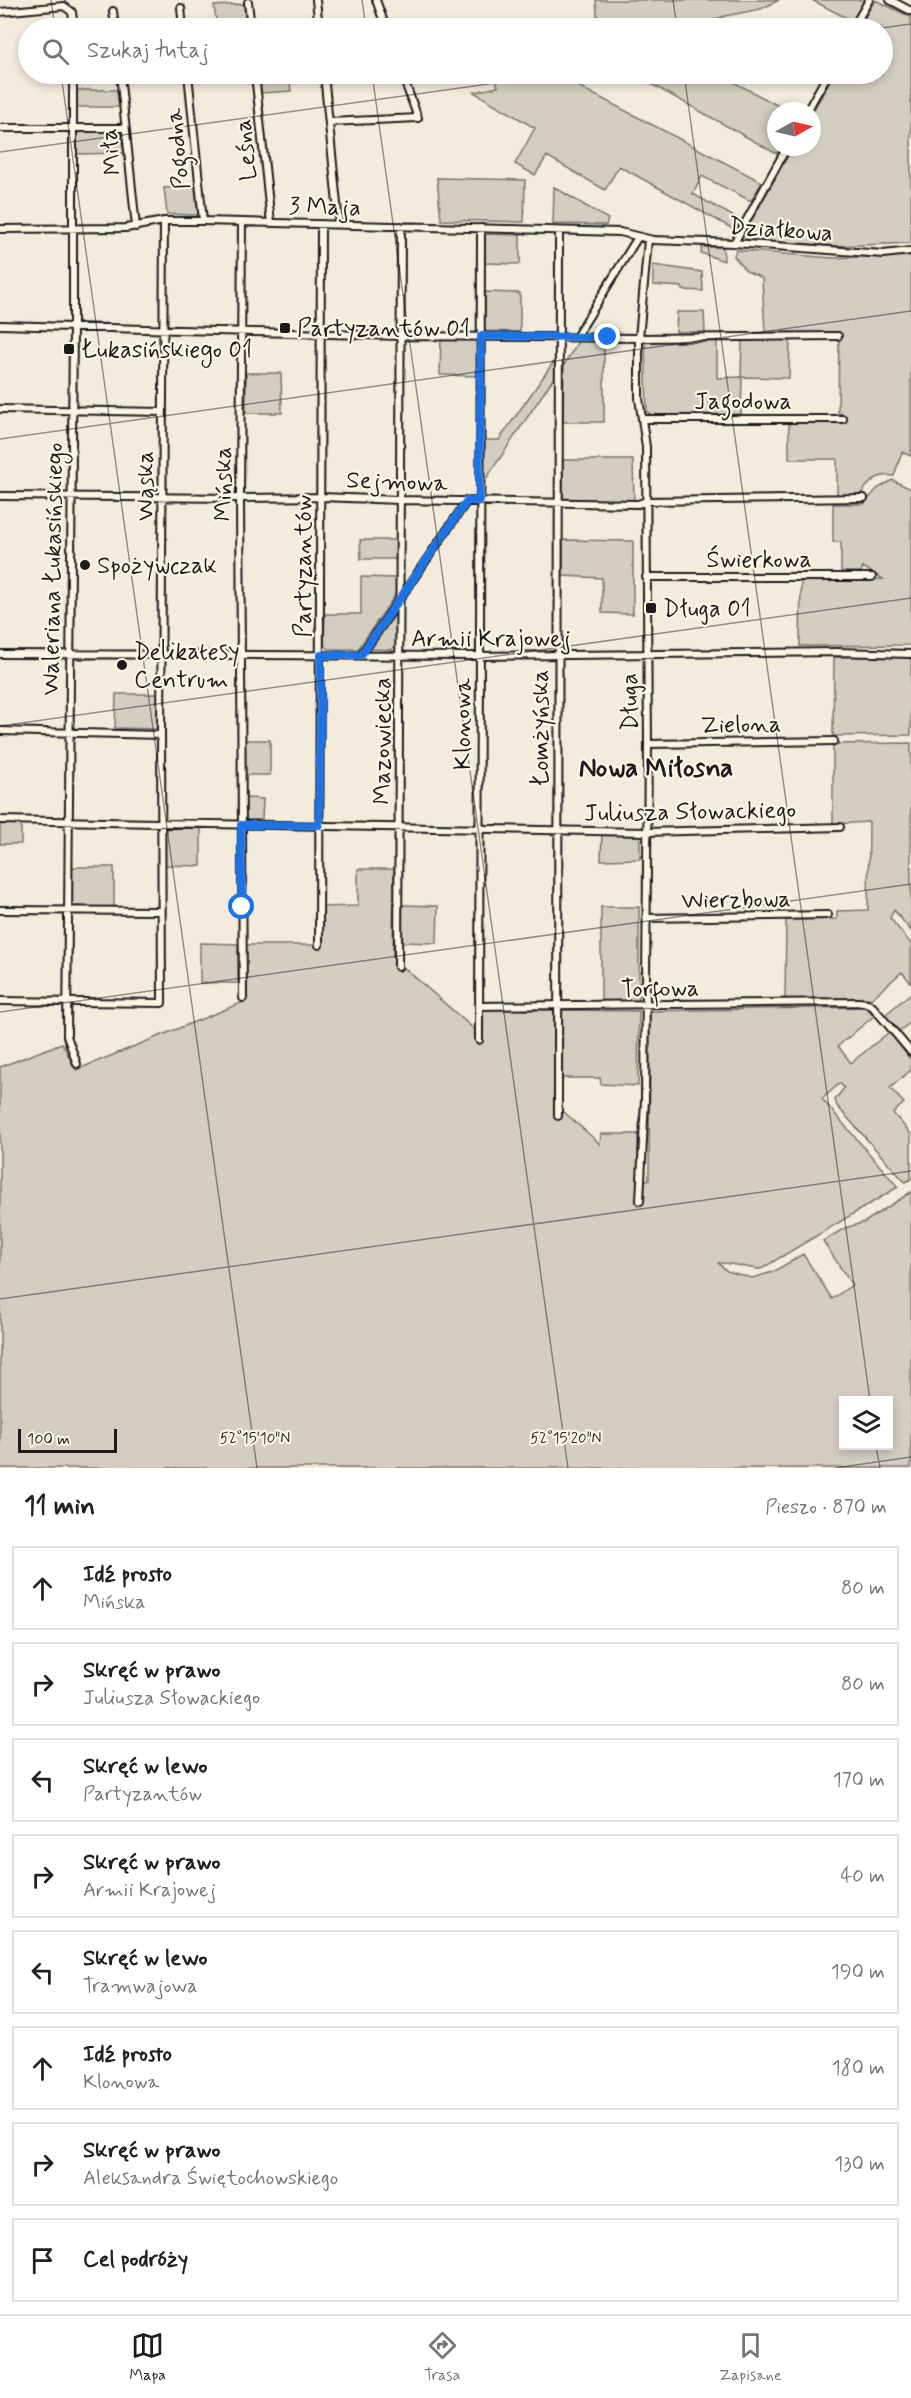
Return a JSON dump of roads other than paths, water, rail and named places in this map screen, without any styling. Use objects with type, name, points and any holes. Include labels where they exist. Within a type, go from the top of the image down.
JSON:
[{"type":"street","points":[[316,0],[318,18]]},
{"type":"street","points":[[376,0],[382,18]]},
{"type":"street","points":[[859,18],[869,0]]},
{"type":"street","points":[[890,0],[911,11]]},
{"type":"street","points":[[248,2],[250,18]]},
{"type":"street","points":[[0,12],[60,6],[68,8],[72,12],[73,18]]},
{"type":"street","points":[[181,8],[182,18]]},
{"type":"street","points":[[113,11],[114,18]]},
{"type":"street","name":"Waleriana Łukasińskiego","points":[[73,84],[67,1036],[77,1064]]},
{"type":"street","name":"Miła","points":[[121,84],[136,227]]},
{"type":"street","name":"Pogodna","points":[[189,84],[203,221]]},
{"type":"street","name":"Leśna","points":[[256,84],[271,223]]},
{"type":"street","points":[[325,84],[339,224]]},
{"type":"street","points":[[329,123],[418,118],[406,84]]},
{"type":"street","points":[[812,102],[822,84]]},
{"type":"street","points":[[0,128],[125,128]]},
{"type":"street","points":[[734,243],[782,156]]},
{"type":"street","name":"3 Maja","points":[[0,229],[136,227],[165,221],[203,221],[620,232],[648,240]]},
{"type":"street","name":"Wąska","points":[[67,1001],[162,1003],[160,824],[165,221]]},
{"type":"street","name":"Mińska","points":[[242,222],[240,498],[243,998]]},
{"type":"street","name":"Partyzantów","points":[[319,945],[321,224]]},
{"type":"street","name":"Mazowiecka","points":[[398,967],[401,226]]},
{"type":"street","name":"Klonowa","points":[[479,1040],[481,228]]},
{"type":"street","name":"Łomżyńska","points":[[558,1116],[559,231]]},
{"type":"street","points":[[576,337],[638,237]]},
{"type":"street","name":"Działkowa","points":[[648,240],[734,243],[883,254],[911,251]]},
{"type":"street","name":"Długa","points":[[640,1201],[645,1099],[648,744],[646,447],[639,398],[639,338],[648,240]]},
{"type":"street","points":[[0,325],[400,336],[639,338],[838,336]]},
{"type":"street","points":[[0,409],[163,412]]},
{"type":"street","name":"Jagodowa","points":[[642,419],[843,419]]},
{"type":"street","name":"Sejmowa","points":[[0,496],[321,497],[638,504],[646,501],[864,498]]},
{"type":"street","points":[[361,655],[467,501]]},
{"type":"street","name":"Świerkowa","points":[[646,577],[872,577]]},
{"type":"street","name":"Armii Krajowej","points":[[0,654],[242,656],[837,652],[911,654]]},
{"type":"street","points":[[0,731],[161,735]]},
{"type":"street","name":"Zielona","points":[[648,744],[834,741]]},
{"type":"street","name":"Juliusza Słowackiego","points":[[0,820],[646,832],[840,827]]},
{"type":"street","points":[[0,910],[161,911]]},
{"type":"street","name":"Wierzbowa","points":[[646,918],[828,915]]},
{"type":"street","points":[[0,1000],[67,1001]]},
{"type":"street","name":"Torfowa","points":[[479,1006],[867,1003],[911,1052]]},
{"type":"place","name":"Partyzantów 01","points":[[285,328]]},
{"type":"place","name":"Łukasińskiego 01","points":[[69,349]]},
{"type":"place","name":"Spożywczak","points":[[85,565]]},
{"type":"place","name":"Długa 01","points":[[651,608]]},
{"type":"place","name":"Delikatesy Centrum","points":[[122,665]]},
{"type":"district","name":"Nowa Miłosna","points":[[656,767]]}]
